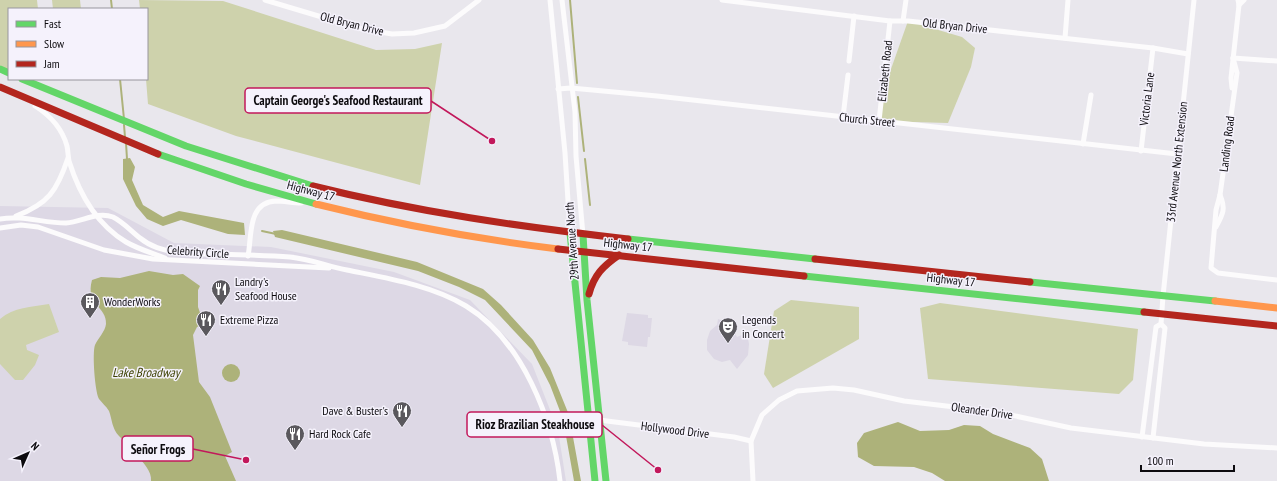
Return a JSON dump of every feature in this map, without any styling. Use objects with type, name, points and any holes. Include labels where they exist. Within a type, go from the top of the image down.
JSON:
[{"type":"main road","name":"Highway 17","points":[[24,80],[143,131],[264,172],[355,197],[430,214],[583,235],[1277,308]]},
{"type":"main road","name":"Highway 17","points":[[0,87],[111,136],[246,184],[315,204],[373,218],[488,241],[1277,326]]},
{"type":"main road","name":"29th Avenue North","points":[[570,233],[595,481]]},
{"type":"main road","name":"29th Avenue North","points":[[583,235],[587,300],[606,481]]},
{"type":"main road","points":[[587,300],[593,278],[597,273],[620,255]]},
{"type":"street","name":"Old Bryan Drive","points":[[265,0],[362,29],[392,34],[414,33],[445,26],[479,0]]},
{"type":"street","name":"29th Avenue North","points":[[550,0],[565,153],[570,233]]},
{"type":"street","name":"29th Avenue North","points":[[562,0],[571,88],[575,112],[576,156],[583,235]]},
{"type":"street","name":"Old Bryan Drive","points":[[722,0],[890,21],[903,21],[1153,48],[1188,54]]},
{"type":"street","points":[[903,21],[906,0]]},
{"type":"street","points":[[1065,38],[1068,0]]},
{"type":"street","name":"33rd Avenue North Extension","points":[[1153,438],[1165,328],[1162,324],[1177,154],[1194,0]]},
{"type":"street","name":"Landing Road","points":[[1244,0],[1239,2],[1231,78],[1233,93],[1220,195],[1216,210],[1216,228],[1211,268],[1218,273],[1277,280]]},
{"type":"street","points":[[849,61],[854,16]]},
{"type":"street","name":"Elizabeth Road","points":[[879,121],[890,21]]},
{"type":"street","name":"Victoria Lane","points":[[1141,151],[1153,48]]},
{"type":"street","points":[[1233,58],[1277,60]]},
{"type":"street","points":[[843,117],[848,75]]},
{"type":"street","name":"Church Street","points":[[558,89],[571,88],[1177,154]]},
{"type":"street","points":[[1083,144],[1091,95]]},
{"type":"street","points":[[22,97],[53,119],[62,134],[68,158],[79,187],[96,216],[109,230],[125,242],[168,259]]},
{"type":"street","points":[[12,218],[30,211],[46,200],[62,178],[68,158]]},
{"type":"street","points":[[245,263],[249,255],[252,222],[255,214],[262,206],[277,201],[315,204]]},
{"type":"street","name":"Celebrity Circle","points":[[0,219],[12,218],[65,222],[84,220],[101,215],[114,218],[148,244],[162,250],[183,253],[249,255],[312,260],[334,268],[404,283],[444,295],[467,306],[488,324],[517,359],[533,387],[543,409],[553,440],[560,481]]},
{"type":"street","name":"Celebrity Circle","points":[[0,228],[20,225],[38,227],[104,250],[153,259],[334,268]]},
{"type":"street","name":"33rd Avenue North Extension","points":[[1142,437],[1156,327],[1162,324]]},
{"type":"street","name":"Oleander Drive","points":[[753,481],[751,441],[762,415],[779,400],[797,391],[833,388],[854,390],[904,401],[997,412],[1071,428],[1204,444],[1277,448]]},
{"type":"street","name":"Hollywood Drive","points":[[599,420],[751,441]]},
{"type":"shaded area","points":[[0,0],[37,0],[38,8],[8,8],[8,71],[0,67]]},
{"type":"shaded area","points":[[52,0],[80,0],[81,8],[53,8]]},
{"type":"shaded area","points":[[139,0],[223,1],[376,50],[415,49],[442,43],[420,185],[236,136],[148,104],[146,80],[148,80],[148,8],[140,8]]},
{"type":"shaded area","points":[[908,21],[962,37],[975,48],[971,67],[948,123],[879,121],[891,69]]},
{"type":"shaded area","points":[[0,206],[108,208],[174,243],[271,247],[394,272],[470,300],[532,364],[558,430],[566,481],[0,481]]},
{"type":"shaded area","points":[[791,300],[859,307],[859,339],[773,388],[764,374],[774,311]]},
{"type":"shaded area","points":[[940,303],[1138,329],[1133,380],[1119,394],[928,379],[920,308]]},
{"type":"shaded area","points":[[49,304],[59,332],[26,345],[27,350],[39,355],[35,365],[23,380],[15,380],[0,364],[0,319],[17,310]]},
{"type":"shaded area","points":[[627,313],[648,315],[648,318],[652,318],[650,337],[648,337],[647,347],[628,345],[628,342],[622,341]]},
{"type":"shaded area","name":"Legends in Concert","points":[[718,319],[729,323],[737,337],[747,333],[749,344],[748,355],[737,369],[730,360],[722,362],[714,359],[707,350],[707,340],[710,331],[717,325]]},
{"type":"water","points":[[130,158],[135,167],[132,180],[143,205],[163,217],[179,211],[244,223],[245,235],[228,234],[181,220],[163,226],[147,219],[136,206],[123,179],[123,159]]},
{"type":"water","points":[[282,230],[417,262],[483,289],[501,305],[533,340],[550,368],[569,415],[581,481],[574,481],[563,419],[550,385],[532,350],[485,300],[459,287],[418,271],[275,237],[273,231]]},
{"type":"water","name":"Lake Broadway","points":[[149,271],[173,275],[183,274],[200,286],[198,290],[198,307],[204,324],[197,327],[193,335],[199,382],[210,397],[232,452],[225,456],[236,481],[151,481],[147,467],[136,454],[133,447],[117,433],[109,411],[99,399],[95,381],[94,349],[106,324],[103,313],[91,295],[92,280],[101,277],[120,278]]},
{"type":"water","points":[[231,364],[237,367],[240,373],[237,379],[231,382],[225,379],[222,373],[225,367]]},
{"type":"water","points":[[898,422],[920,431],[949,430],[964,425],[980,426],[993,434],[1030,448],[1042,459],[1049,481],[945,481],[932,473],[914,467],[874,466],[858,457],[857,443],[864,433]]},
{"type":"waterway","points":[[111,0],[112,8]]},
{"type":"waterway","points":[[570,0],[577,83]]},
{"type":"waterway","points":[[120,80],[124,119]]},
{"type":"waterway","points":[[578,97],[584,151]]},
{"type":"waterway","points":[[124,125],[125,137]]},
{"type":"waterway","points":[[126,143],[127,159]]},
{"type":"waterway","points":[[585,159],[590,205]]},
{"type":"waterway","points":[[262,231],[276,234]]},
{"type":"traffic: fast","points":[[0,69],[8,73]]},
{"type":"traffic: fast","points":[[24,80],[186,146],[313,186]]},
{"type":"traffic: fast","points":[[158,154],[246,184],[316,204]]},
{"type":"traffic: fast","points":[[570,233],[595,481]]},
{"type":"traffic: fast","points":[[583,235],[587,300],[606,481]]},
{"type":"traffic: fast","points":[[628,239],[815,259]]},
{"type":"traffic: fast","points":[[804,276],[1144,312]]},
{"type":"traffic: fast","points":[[1030,282],[1215,301]]},
{"type":"traffic: slow","points":[[316,204],[436,230],[497,241],[558,249]]},
{"type":"traffic: slow","points":[[1215,301],[1277,308]]},
{"type":"traffic: jam","points":[[0,87],[158,154]]},
{"type":"traffic: jam","points":[[313,186],[391,204],[470,218],[628,239]]},
{"type":"traffic: jam","points":[[558,249],[804,276]]},
{"type":"traffic: jam","points":[[589,294],[596,276],[608,263],[619,255]]},
{"type":"traffic: jam","points":[[815,259],[1030,282]]},
{"type":"traffic: jam","points":[[1144,312],[1277,326]]},
{"type":"place","name":"Captain George's Seafood Restaurant","points":[[492,141]]},
{"type":"place","name":"Landry's Seafood House","points":[[221,306]]},
{"type":"place","name":"WonderWorks","points":[[90,319]]},
{"type":"place","name":"Extreme Pizza","points":[[206,337]]},
{"type":"place","name":"Legends in Concert","points":[[728,344]]},
{"type":"place","name":"Dave & Buster's","points":[[402,428]]},
{"type":"place","name":"Hard Rock Cafe","points":[[295,451]]},
{"type":"place","name":"Señor Frogs","points":[[246,460]]},
{"type":"place","name":"Rioz Brazilian Steakhouse","points":[[658,470]]}]
